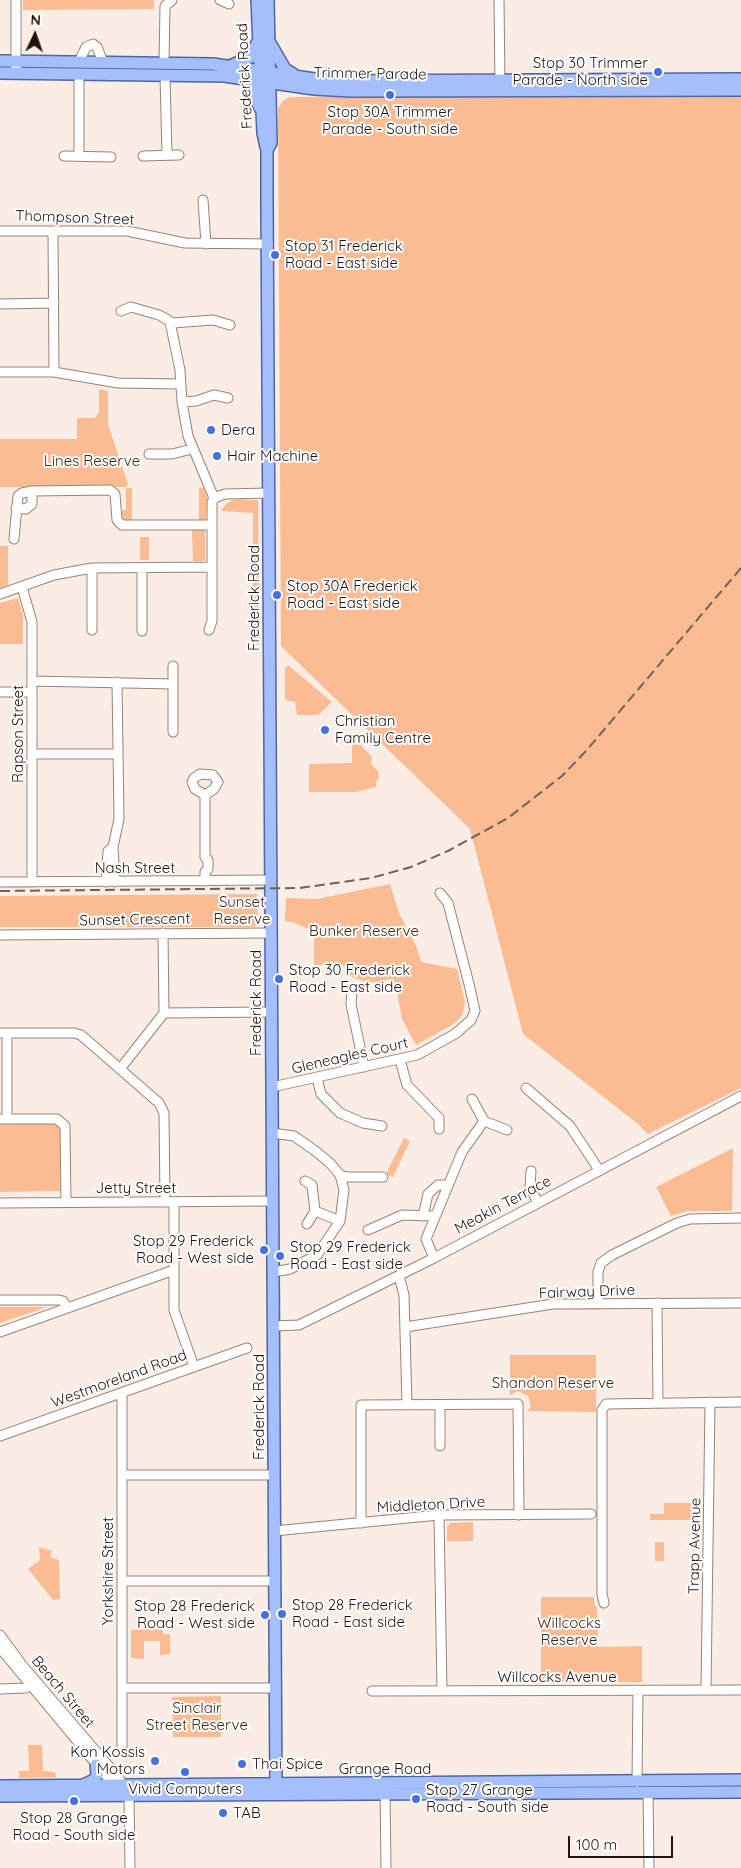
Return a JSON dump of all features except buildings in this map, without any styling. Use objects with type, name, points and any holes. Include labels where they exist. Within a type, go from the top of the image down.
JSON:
[{"type":"main road","name":"Frederick Road","points":[[257,0],[263,39],[265,75],[270,102],[271,143],[268,150],[268,244],[276,1789]]},
{"type":"main road","name":"Frederick Road","points":[[263,39],[268,0]]},
{"type":"main road","points":[[232,66],[251,57],[263,39],[285,69],[295,75]]},
{"type":"main road","name":"Trimmer Parade","points":[[0,61],[164,62],[232,66],[314,89],[741,79]]},
{"type":"main road","name":"Trimmer Parade","points":[[0,73],[245,77],[295,75],[328,81],[741,90]]},
{"type":"main road","name":"Frederick Road","points":[[265,75],[262,112],[264,143],[268,150]]},
{"type":"main road","points":[[245,77],[262,112]]},
{"type":"main road","points":[[270,102],[277,94],[285,91],[314,89]]},
{"type":"main road","points":[[81,1785],[94,1780],[97,1774],[96,1765]]},
{"type":"main road","name":"Grange Road","points":[[385,1789],[741,1780]]},
{"type":"main road","points":[[637,1782],[648,1792]]},
{"type":"main road","name":"Grange Road","points":[[0,1786],[121,1785],[276,1789],[741,1792]]},
{"type":"main road","name":"Grange Road","points":[[0,1796],[129,1795],[276,1789]]},
{"type":"street","points":[[16,0],[16,73]]},
{"type":"street","points":[[164,62],[165,6],[172,0]]},
{"type":"street","points":[[220,0],[229,4]]},
{"type":"street","points":[[499,0],[500,85]]},
{"type":"street","points":[[79,62],[86,47],[93,44],[97,47],[103,62]]},
{"type":"street","points":[[79,74],[79,156]]},
{"type":"street","points":[[165,76],[167,155]]},
{"type":"street","points":[[143,156],[179,155]]},
{"type":"street","points":[[64,156],[111,157]]},
{"type":"street","points":[[203,200],[206,244]]},
{"type":"street","name":"Thompson Street","points":[[0,231],[128,231],[185,244],[268,244]]},
{"type":"street","points":[[53,231],[54,372]]},
{"type":"street","points":[[0,304],[54,303]]},
{"type":"street","points":[[122,311],[131,307],[159,315],[170,322],[213,320],[230,324]]},
{"type":"street","points":[[170,322],[180,370],[182,402],[192,449],[214,498],[212,525],[212,621],[209,630]]},
{"type":"street","points":[[0,372],[54,372],[118,383],[180,384]]},
{"type":"street","points":[[182,402],[196,401],[214,395],[228,398]]},
{"type":"street","points":[[149,454],[172,454],[192,449]]},
{"type":"street","points":[[14,539],[19,494],[32,491],[110,490],[115,494],[117,520],[122,525],[212,525]]},
{"type":"street","points":[[16,508],[26,508],[32,504],[32,491]]},
{"type":"street","points":[[214,498],[234,493],[269,493]]},
{"type":"street","points":[[0,594],[54,575],[92,568],[212,567]]},
{"type":"street","points":[[92,568],[92,630]]},
{"type":"street","points":[[142,568],[142,630]]},
{"type":"street","name":"Rapson Street","points":[[22,587],[32,622],[32,882]]},
{"type":"street","points":[[173,666],[173,732]]},
{"type":"street","points":[[32,681],[173,684]]},
{"type":"street","points":[[111,882],[108,851],[113,847],[119,819],[117,682]]},
{"type":"street","points":[[0,692],[32,692]]},
{"type":"street","points":[[32,754],[118,754]]},
{"type":"street","points":[[205,795],[205,857],[208,860],[208,869],[205,877]]},
{"type":"street","name":"Nash Street","points":[[0,882],[111,882],[205,877],[271,880]]},
{"type":"street","name":"Gleneagles Court","points":[[272,1087],[417,1055],[455,1034],[471,1020],[475,1012],[448,903],[440,893]]},
{"type":"street","name":"Sunset Crescent","points":[[0,935],[271,933]]},
{"type":"street","points":[[120,1068],[164,1013],[163,934]]},
{"type":"street","points":[[352,991],[351,1004],[364,1067]]},
{"type":"street","points":[[164,1013],[271,1012]]},
{"type":"street","points":[[66,1202],[65,1126],[57,1119],[4,1119],[4,1033],[74,1033],[81,1035],[159,1103],[164,1113],[174,1270],[174,1310],[194,1367]]},
{"type":"street","points":[[400,1060],[407,1086],[439,1118],[439,1129]]},
{"type":"street","points":[[317,1078],[321,1094],[340,1113],[363,1123],[382,1126]]},
{"type":"street","points":[[526,1088],[570,1126],[600,1170]]},
{"type":"street","name":"Meakin Terrace","points":[[273,1326],[299,1326],[434,1258],[538,1201],[741,1096]]},
{"type":"street","points":[[472,1099],[484,1121],[507,1130]]},
{"type":"street","points":[[434,1258],[426,1239],[462,1152],[484,1121]]},
{"type":"street","points":[[272,1133],[287,1134],[301,1140],[330,1163],[340,1175],[344,1190],[340,1221],[317,1255],[290,1269],[273,1272]]},
{"type":"street","points":[[531,1172],[530,1188],[538,1201]]},
{"type":"street","points":[[340,1175],[347,1177],[383,1177]]},
{"type":"street","points":[[305,1181],[312,1185],[315,1211],[307,1224]]},
{"type":"street","points":[[423,1216],[428,1194],[438,1185],[448,1184]]},
{"type":"street","name":"Jetty Street","points":[[0,1203],[273,1201]]},
{"type":"street","points":[[315,1211],[340,1221]]},
{"type":"street","points":[[368,1230],[402,1214],[435,1216]]},
{"type":"street","points":[[598,1304],[598,1272],[601,1263],[612,1254],[677,1223],[690,1219],[741,1218]]},
{"type":"street","points":[[0,1332],[174,1270]]},
{"type":"street","points":[[399,1276],[404,1295],[406,1327],[407,1405]]},
{"type":"street","points":[[0,1300],[58,1300],[63,1302],[67,1308]]},
{"type":"street","points":[[657,1303],[658,1403]]},
{"type":"street","name":"Fairway Drive","points":[[406,1327],[554,1304],[741,1303]]},
{"type":"street","name":"Westmoreland Road","points":[[0,1436],[247,1348]]},
{"type":"street","name":"Yorkshire Street","points":[[122,1394],[122,1748]]},
{"type":"street","name":"Trapp Avenue","points":[[706,1690],[710,1402]]},
{"type":"street","points":[[604,1603],[602,1594],[602,1410],[606,1404],[741,1402]]},
{"type":"street","points":[[361,1523],[361,1406],[518,1404],[519,1515]]},
{"type":"street","points":[[440,1405],[440,1446]]},
{"type":"street","points":[[122,1475],[274,1475]]},
{"type":"street","name":"Middleton Drive","points":[[274,1531],[439,1515],[591,1514]]},
{"type":"street","points":[[439,1515],[442,1691]]},
{"type":"street","points":[[122,1581],[274,1582]]},
{"type":"street","name":"Beach Street","points":[[0,1635],[96,1765],[107,1777],[121,1785]]},
{"type":"street","name":"Beach Street","points":[[0,1648],[35,1684],[118,1777],[121,1785]]},
{"type":"street","points":[[0,1689],[35,1684]]},
{"type":"street","points":[[122,1688],[275,1688]]},
{"type":"street","name":"Willcocks Avenue","points":[[372,1691],[741,1690]]},
{"type":"street","points":[[637,1782],[638,1691]]},
{"type":"street","points":[[121,1785],[129,1795],[130,1868]]},
{"type":"street","points":[[385,1789],[386,1868]]},
{"type":"street","points":[[648,1792],[649,1868]]},
{"type":"green space","points":[[23,0],[154,0],[154,9],[23,10]]},
{"type":"green space","points":[[741,95],[741,1088],[648,1134],[638,1124],[523,1034],[470,829],[281,646],[278,108],[283,101],[290,97]]},
{"type":"green space","name":"Lines Reserve","points":[[99,389],[108,391],[108,424],[128,484],[127,487],[0,487],[0,439],[77,439],[77,418],[95,418],[99,412]]},
{"type":"green space","points":[[126,488],[132,488],[132,521],[121,521],[119,511],[126,510]]},
{"type":"green space","points":[[199,488],[204,488],[207,498],[206,521],[199,521]]},
{"type":"green space","points":[[235,499],[258,500],[259,644],[253,644],[253,513],[221,511],[227,503]]},
{"type":"green space","points":[[192,530],[205,530],[205,560],[203,561],[193,561]]},
{"type":"green space","points":[[140,537],[149,537],[149,560],[140,560]]},
{"type":"green space","points":[[0,546],[8,546],[8,585],[0,588]]},
{"type":"green space","points":[[18,598],[23,616],[23,644],[0,644],[0,603]]},
{"type":"green space","points":[[288,665],[332,702],[318,715],[297,715],[295,702],[285,700],[285,669]]},
{"type":"green space","points":[[352,742],[359,743],[372,757],[371,764],[378,771],[379,778],[376,782],[376,787],[356,792],[309,792],[309,764],[352,763]]},
{"type":"green space","name":"Bunker Reserve","points":[[390,884],[399,913],[417,948],[421,962],[457,969],[465,1002],[463,1014],[455,1023],[416,1045],[402,1019],[396,987],[391,979],[369,983],[352,977],[343,965],[314,965],[314,931],[285,921],[286,898],[317,899]]},
{"type":"green space","name":"Sunset Reserve","points":[[257,894],[258,924],[254,927],[0,927],[0,896]]},
{"type":"green space","points":[[0,1124],[56,1124],[60,1128],[60,1191],[0,1192]]},
{"type":"green space","points":[[404,1138],[410,1141],[393,1177],[386,1174]]},
{"type":"green space","points":[[733,1148],[732,1211],[687,1211],[671,1216],[656,1187]]},
{"type":"green space","points":[[0,1307],[47,1307],[0,1323]]},
{"type":"green space","name":"Shandon Reserve","points":[[510,1355],[596,1355],[596,1412],[527,1411],[531,1407],[528,1396],[518,1391],[510,1395]]},
{"type":"green space","points":[[664,1503],[698,1503],[698,1520],[650,1520],[650,1514],[664,1514]]},
{"type":"green space","points":[[473,1522],[473,1541],[447,1541],[447,1527],[450,1523]]},
{"type":"green space","points":[[655,1542],[664,1542],[664,1561],[655,1561]]},
{"type":"green space","points":[[39,1547],[52,1551],[50,1557],[59,1560],[60,1599],[53,1600],[28,1569],[40,1560]]},
{"type":"green space","name":"Willcocks Reserve","points":[[541,1597],[594,1597],[594,1604],[597,1608],[598,1647],[642,1646],[642,1682],[541,1682]]},
{"type":"green space","points":[[163,1629],[163,1634],[170,1634],[170,1654],[160,1655],[160,1641],[144,1641],[144,1659],[131,1658],[131,1630]]},
{"type":"green space","name":"Sinclair Street Reserve","points":[[221,1696],[221,1737],[173,1737],[172,1697]]},
{"type":"green space","points":[[28,1745],[42,1745],[43,1771],[55,1772],[56,1777],[19,1778],[19,1771],[29,1771]]},
{"type":"railway","points":[[0,891],[300,888],[371,878],[411,867],[448,851],[508,818],[562,776],[586,751],[741,568]]},
{"type":"place","name":"Stop 30 Trimmer Parade - North side","points":[[658,72]]},
{"type":"place","name":"Stop 30A Trimmer Parade - South side","points":[[390,95]]},
{"type":"place","name":"Stop 31 Frederick Road - East side","points":[[275,255]]},
{"type":"place","name":"Dera","points":[[211,430]]},
{"type":"place","name":"Hair Machine","points":[[217,456]]},
{"type":"place","name":"Stop 30A Frederick Road - East side","points":[[277,595]]},
{"type":"place","name":"Christian Family Centre","points":[[325,730]]},
{"type":"place","name":"Stop 30 Frederick Road - East side","points":[[279,979]]},
{"type":"place","name":"Stop 29 Frederick Road - West side","points":[[264,1250]]},
{"type":"place","name":"Stop 29 Frederick Road - East side","points":[[280,1256]]},
{"type":"place","name":"Stop 28 Frederick Road - East side","points":[[282,1614]]},
{"type":"place","name":"Stop 28 Frederick Road - West side","points":[[265,1615]]},
{"type":"place","name":"Kon Kossis Motors","points":[[155,1761]]},
{"type":"place","name":"Thai Spice","points":[[242,1764]]},
{"type":"place","name":"Vivid Computers","points":[[185,1772]]},
{"type":"place","name":"Stop 27 Grange Road - South side","points":[[416,1799]]},
{"type":"place","name":"Stop 28 Grange Road - South side","points":[[74,1801]]},
{"type":"place","name":"TAB","points":[[223,1813]]}]
